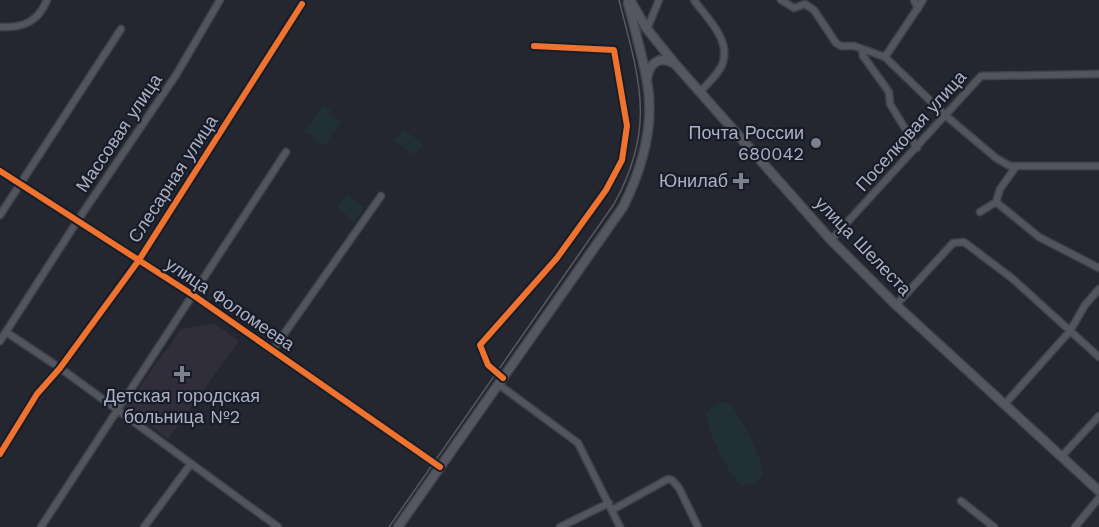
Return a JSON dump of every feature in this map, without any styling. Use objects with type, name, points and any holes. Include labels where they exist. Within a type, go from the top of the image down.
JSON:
[{"type":"main road","name":"улица Шелеста","points":[[629,0],[647,29],[676,65],[831,240],[896,305],[1099,491]]},
{"type":"main road","points":[[398,527],[623,207],[630,193],[644,149],[649,111],[647,82],[629,0]]},
{"type":"main road","points":[[647,82],[648,71],[652,64],[661,59],[669,60],[676,65]]},
{"type":"street","points":[[0,29],[29,24],[43,9],[47,0]]},
{"type":"street","name":"Массовая улица","points":[[0,341],[176,75],[220,0]]},
{"type":"street","points":[[647,29],[659,0]]},
{"type":"street","points":[[694,0],[721,36],[725,48],[723,63],[700,92]]},
{"type":"street","points":[[780,0],[794,8],[807,2],[836,43],[841,46],[849,45],[885,57],[945,115],[996,158],[1015,168],[1099,166]]},
{"type":"street","points":[[914,0],[918,9]]},
{"type":"street","points":[[885,57],[923,0]]},
{"type":"street","name":"Слесарная улица","points":[[0,454],[37,394],[60,368],[139,260],[302,4]]},
{"type":"street","points":[[0,215],[121,29]]},
{"type":"street","points":[[534,45],[614,50],[627,126],[622,160],[606,190],[557,258],[480,345],[488,365],[501,381],[578,443],[620,527]]},
{"type":"street","points":[[862,49],[863,56],[889,92],[891,104],[917,148]]},
{"type":"street","name":"Поселковая улица","points":[[831,240],[981,76],[1099,74]]},
{"type":"street","points":[[41,527],[286,152]]},
{"type":"street","points":[[980,212],[996,201],[1000,189],[1015,168]]},
{"type":"street","name":"улица Фоломеева","points":[[0,171],[193,295],[440,467]]},
{"type":"street","points":[[272,351],[381,196]]},
{"type":"street","points":[[996,201],[1039,237],[1099,268]]},
{"type":"street","points":[[896,305],[953,243],[964,242],[1013,279],[1099,357]]},
{"type":"street","points":[[1004,405],[1070,331],[1085,305],[1099,289]]},
{"type":"street","points":[[6,332],[117,409],[274,526]]},
{"type":"street","points":[[1061,457],[1099,416]]},
{"type":"street","points":[[144,527],[190,465]]},
{"type":"street","points":[[560,527],[668,480],[672,480],[679,488],[698,527]]},
{"type":"street","points":[[1075,527],[1099,498]]},
{"type":"street","points":[[961,501],[994,527]]},
{"type":"shaded area","points":[[323,105],[331,110],[329,114],[333,114],[341,122],[324,146],[313,139],[317,131],[312,136],[304,131]]},
{"type":"shaded area","points":[[403,129],[423,144],[414,155],[394,140]]},
{"type":"shaded area","points":[[347,195],[364,207],[354,221],[337,208]]},
{"type":"shaded area","name":"Детская городская больница №2","points":[[214,323],[239,341],[168,439],[125,407],[181,329]]},
{"type":"shaded area","points":[[728,402],[745,426],[759,457],[763,475],[754,484],[742,486],[736,480],[724,462],[711,432],[706,414],[716,404]]},
{"type":"tram line","points":[[389,527],[614,204],[627,176],[636,151],[640,126],[640,103],[633,54],[619,0]]},
{"type":"cycle path","points":[[0,454],[37,394],[60,368],[139,260],[302,4]]},
{"type":"cycle path","points":[[503,378],[488,365],[480,345],[557,258],[606,190],[622,160],[627,126],[614,50],[534,46]]},
{"type":"cycle path","points":[[0,171],[193,295],[440,467]]},
{"type":"place","name":"Почта России 680042","points":[[816,143]]},
{"type":"place","name":"Юнилаб","points":[[741,181]]},
{"type":"place","name":"Детская городская больница №2","points":[[182,374]]}]
